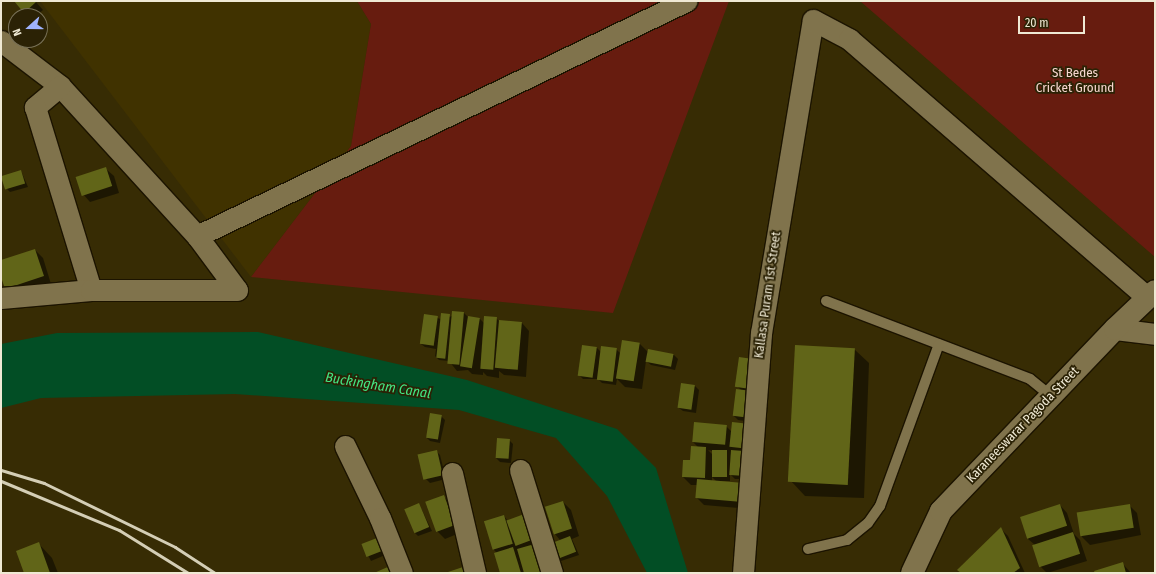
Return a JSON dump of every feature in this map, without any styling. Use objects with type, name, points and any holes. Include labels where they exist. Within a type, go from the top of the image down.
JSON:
[{"type":"street","points":[[196,236],[686,1]]},
{"type":"street","name":"Kallasa Puram 1st Street","points":[[743,573],[760,333],[813,20],[849,38],[1151,294]]},
{"type":"street","points":[[1,41],[60,86],[196,236],[237,290],[91,290],[1,298]]},
{"type":"street","points":[[60,86],[35,107],[91,290]]},
{"type":"street","name":"Karaneeswarar Pagoda Street","points":[[912,573],[941,511],[1115,329],[1151,294]]},
{"type":"street","points":[[1115,329],[1155,334]]},
{"type":"street","points":[[345,446],[380,518],[402,573]]},
{"type":"street","points":[[520,470],[552,573]]},
{"type":"street","points":[[452,473],[475,573]]},
{"type":"lane","points":[[826,301],[1030,379],[1051,396]]},
{"type":"lane","points":[[808,549],[848,540],[868,523],[880,506],[939,344]]},
{"type":"shaded area","points":[[40,1],[357,1],[371,24],[351,146],[251,277],[48,11],[48,8],[45,8]]},
{"type":"green space","points":[[357,1],[729,1],[613,313],[251,277],[351,146],[371,24]]},
{"type":"green space","name":"St Bedes Cricket Ground","points":[[860,1],[1155,1],[1155,257]]},
{"type":"water","name":"Buckingham Canal","points":[[258,332],[467,380],[617,429],[656,468],[688,573],[647,573],[607,496],[556,438],[459,410],[235,394],[41,398],[1,408],[1,344],[57,333]]},
{"type":"building","points":[[14,1],[36,2],[29,8],[20,8]]},
{"type":"building","points":[[106,167],[112,186],[82,196],[76,177]]},
{"type":"building","points":[[21,170],[25,183],[5,190],[1,176]]},
{"type":"building","points":[[35,249],[44,276],[5,289],[1,277],[1,260]]},
{"type":"building","points":[[452,311],[464,312],[459,365],[447,364]]},
{"type":"building","points":[[441,313],[450,314],[445,359],[436,358]]},
{"type":"building","points":[[424,314],[438,316],[434,346],[420,344]]},
{"type":"building","points":[[468,316],[480,318],[472,368],[460,366]]},
{"type":"building","points":[[484,316],[497,317],[493,370],[480,369]]},
{"type":"building","points":[[499,320],[522,322],[518,370],[495,368]]},
{"type":"building","points":[[622,340],[640,343],[634,381],[616,379]]},
{"type":"building","points":[[582,345],[597,347],[593,378],[578,376]]},
{"type":"building","points":[[795,345],[855,348],[848,485],[788,482]]},
{"type":"building","points":[[601,346],[617,348],[613,382],[597,380]]},
{"type":"building","points":[[648,349],[674,354],[671,367],[646,362]]},
{"type":"building","points":[[739,357],[753,359],[749,389],[735,387]]},
{"type":"building","points":[[681,383],[695,385],[691,410],[678,408]]},
{"type":"building","points":[[736,389],[752,391],[749,418],[733,416]]},
{"type":"building","points":[[430,413],[442,415],[438,440],[426,438]]},
{"type":"building","points":[[694,422],[727,425],[725,445],[692,442]]},
{"type":"building","points":[[732,422],[750,424],[747,449],[729,447]]},
{"type":"building","points":[[497,438],[510,439],[509,459],[496,458]]},
{"type":"building","points":[[691,446],[706,447],[705,478],[682,477],[683,460],[690,460]]},
{"type":"building","points":[[437,450],[443,475],[423,480],[418,454]]},
{"type":"building","points":[[712,450],[727,450],[727,477],[712,477]]},
{"type":"building","points":[[731,450],[744,451],[742,476],[729,475]]},
{"type":"building","points":[[697,479],[744,483],[742,502],[695,498]]},
{"type":"building","points":[[444,495],[455,525],[436,532],[425,502]]},
{"type":"building","points":[[563,501],[572,529],[554,534],[545,507]]},
{"type":"building","points":[[419,503],[429,527],[414,533],[404,509]]},
{"type":"building","points":[[1060,504],[1067,526],[1027,539],[1020,517]]},
{"type":"building","points":[[1130,504],[1134,528],[1080,536],[1077,512]]},
{"type":"building","points":[[527,513],[536,538],[516,546],[506,521]]},
{"type":"building","points":[[504,515],[513,544],[493,550],[484,521]]},
{"type":"building","points":[[1001,527],[1020,568],[1013,573],[961,573],[957,570]]},
{"type":"building","points":[[1073,532],[1080,554],[1039,567],[1032,545]]},
{"type":"building","points":[[382,536],[387,549],[366,557],[361,544]]},
{"type":"building","points":[[570,536],[576,552],[557,559],[551,543]]},
{"type":"building","points":[[39,542],[50,573],[24,573],[16,551]]},
{"type":"building","points":[[538,543],[548,573],[524,573],[517,549]]},
{"type":"building","points":[[513,547],[521,573],[500,573],[494,553]]},
{"type":"building","points":[[1123,562],[1126,573],[1095,573],[1094,571]]},
{"type":"building","points":[[390,566],[393,573],[374,573]]},
{"type":"building","points":[[463,567],[465,573],[445,573]]},
{"type":"railway","points":[[1,470],[44,483],[175,547],[215,573]]},
{"type":"railway","points":[[1,481],[119,530],[188,573]]}]
